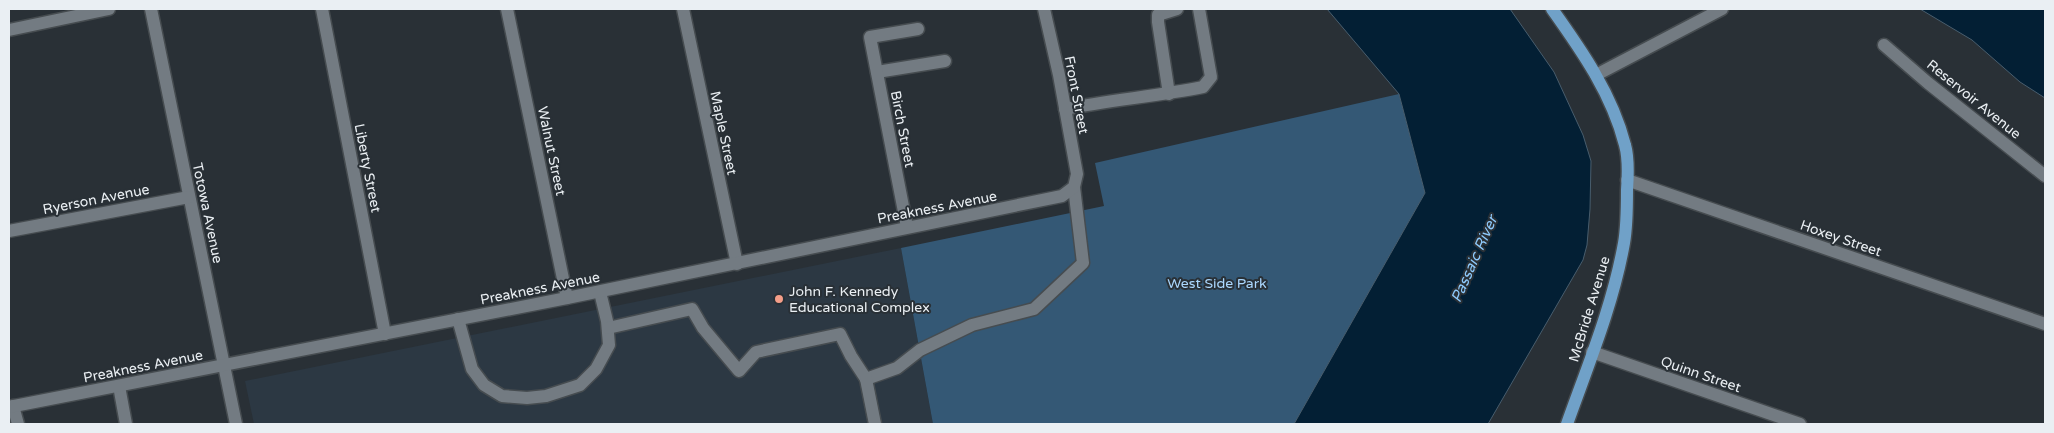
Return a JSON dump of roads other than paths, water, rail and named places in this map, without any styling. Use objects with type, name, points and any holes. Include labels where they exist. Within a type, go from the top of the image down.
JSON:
[{"type":"main road","name":"McBride Avenue","points":[[1552,9],[1583,53],[1596,76],[1615,115],[1626,146],[1627,180],[1624,241],[1616,281],[1567,424]]},
{"type":"street","points":[[9,30],[109,9]]},
{"type":"street","name":"Totowa Avenue","points":[[151,9],[236,424]]},
{"type":"street","name":"Liberty Street","points":[[322,9],[385,334]]},
{"type":"street","name":"Walnut Street","points":[[507,9],[567,298]]},
{"type":"street","name":"Maple Street","points":[[683,9],[737,264]]},
{"type":"street","name":"Front Street","points":[[866,379],[897,368],[920,350],[972,325],[1034,309],[1083,263],[1074,187],[1077,174],[1044,9]]},
{"type":"street","points":[[1169,94],[1158,15],[1177,9]]},
{"type":"street","points":[[1065,109],[1096,103],[1169,94],[1203,86],[1211,77],[1199,9]]},
{"type":"street","points":[[1596,76],[1722,9]]},
{"type":"street","name":"Birch Street","points":[[907,227],[870,37],[918,29]]},
{"type":"street","name":"Reservoir Avenue","points":[[1884,45],[1928,83],[2045,176]]},
{"type":"street","points":[[877,72],[945,61]]},
{"type":"street","name":"Hoxey Street","points":[[1627,180],[2045,324]]},
{"type":"street","name":"Preakness Avenue","points":[[11,406],[737,264],[1062,196],[1069,193],[1074,187]]},
{"type":"street","name":"Ryerson Avenue","points":[[9,231],[189,197]]},
{"type":"street","points":[[458,319],[472,369],[484,385],[502,396],[527,398],[546,396],[580,385],[596,369],[609,344],[608,328],[600,292]]},
{"type":"street","points":[[608,328],[692,309],[703,328],[739,371],[756,352],[840,334],[866,379],[875,424]]},
{"type":"street","name":"Quinn Street","points":[[1592,352],[1800,424]]},
{"type":"street","points":[[119,386],[126,424]]},
{"type":"street","points":[[11,406],[18,424]]},
{"type":"water","name":"Passaic River","points":[[1327,9],[1510,9],[1554,72],[1583,135],[1591,161],[1590,209],[1587,245],[1583,260],[1488,424],[1294,424],[1425,193],[1399,94]]},
{"type":"water","points":[[1920,9],[2045,9],[2045,98],[2020,82],[1972,40]]},
{"type":"place","name":"John F. Kennedy Educational Complex","points":[[779,299]]},
{"type":"park label","name":"West Side Park","points":[[1217,283]]}]
